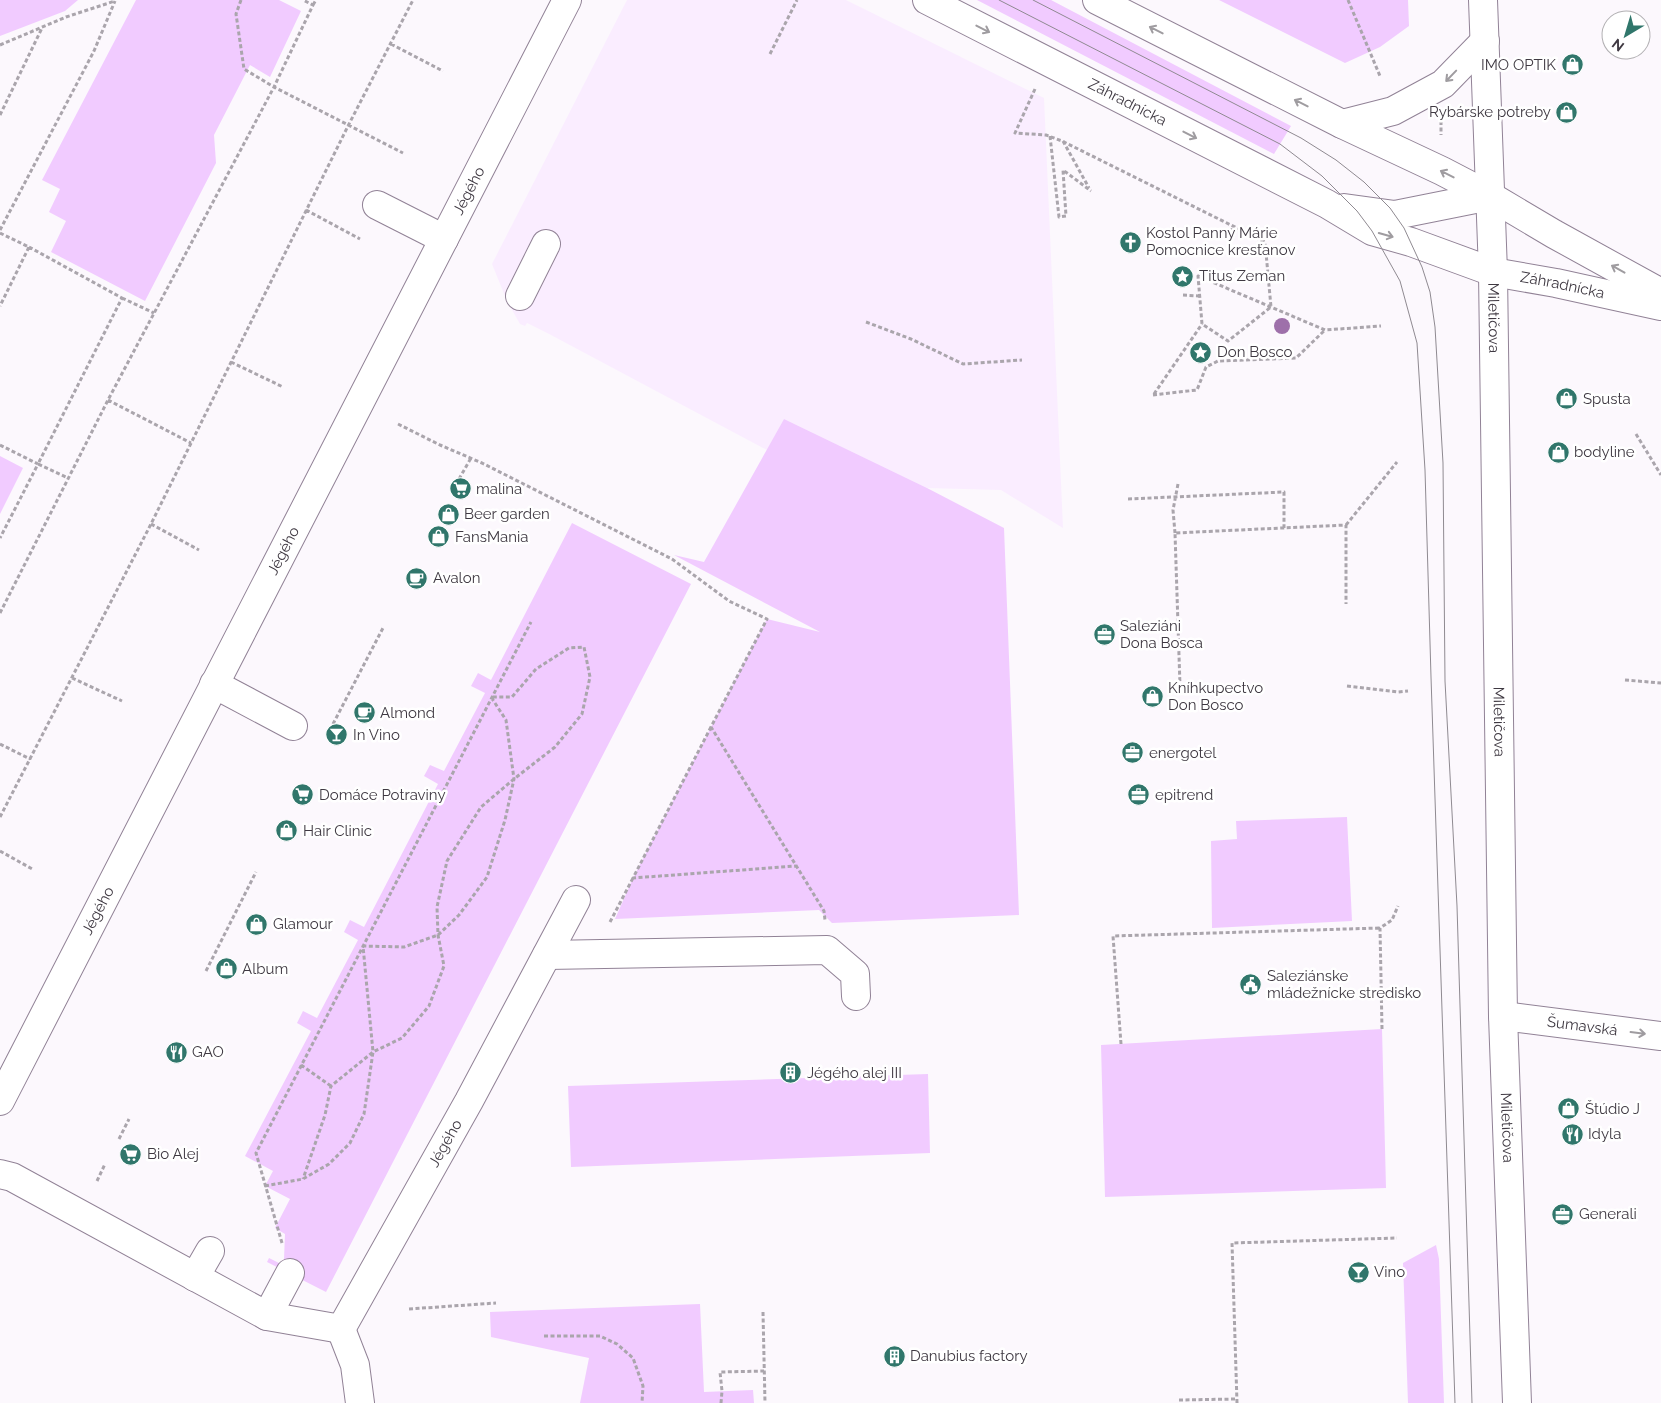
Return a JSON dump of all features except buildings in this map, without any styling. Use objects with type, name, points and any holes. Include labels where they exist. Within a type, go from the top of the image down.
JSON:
[{"type":"street","name":"Jégého","points":[[0,1101],[567,0]]},
{"type":"street","name":"Záhradnícka","points":[[927,0],[1327,204],[1372,231],[1427,248],[1493,272],[1556,282],[1661,306]]},
{"type":"street","name":"Záhradnícka","points":[[1097,0],[1342,124],[1442,171],[1490,196],[1661,293]]},
{"type":"street","name":"Miletičova","points":[[1483,0],[1493,272],[1503,1016],[1517,1403]]},
{"type":"street","points":[[1342,124],[1392,111],[1443,84],[1485,41]]},
{"type":"street","name":"Záhradnícka","points":[[1327,204],[1394,215],[1490,196]]},
{"type":"street","points":[[377,205],[444,239]]},
{"type":"street","points":[[520,296],[546,244]]},
{"type":"street","points":[[214,684],[292,726]]},
{"type":"street","name":"Jégého","points":[[341,1329],[465,1108],[576,900]]},
{"type":"street","points":[[548,955],[827,950],[856,974],[856,996]]},
{"type":"street","name":"Šumavská","points":[[1503,1016],[1661,1036]]},
{"type":"street","points":[[0,1174],[12,1177],[267,1316],[341,1329],[355,1365],[360,1403]]},
{"type":"street","points":[[195,1277],[210,1251]]},
{"type":"street","points":[[267,1316],[287,1263]]},
{"type":"path","points":[[115,0],[94,51],[0,231],[154,314]]},
{"type":"path","points":[[0,45],[66,17],[115,0]]},
{"type":"path","points":[[242,0],[236,14],[244,69],[274,87],[403,153]]},
{"type":"path","points":[[303,0],[313,6]]},
{"type":"path","points":[[0,613],[108,400],[274,87],[316,0]]},
{"type":"path","points":[[0,817],[151,524],[348,126],[413,0]]},
{"type":"path","points":[[770,54],[797,0]]},
{"type":"path","points":[[1348,0],[1380,76]]},
{"type":"path","points":[[0,115],[43,27]]},
{"type":"path","points":[[390,44],[443,71]]},
{"type":"path","points":[[1036,87],[1015,133],[1050,136],[1062,141],[1265,242],[1271,307]]},
{"type":"path","points":[[1440,118],[1442,141]]},
{"type":"path","points":[[1050,136],[1059,217],[1066,216],[1062,170],[1091,190],[1062,141]]},
{"type":"path","points":[[306,210],[360,239]]},
{"type":"path","points":[[1179,236],[1237,229]]},
{"type":"path","points":[[0,306],[29,247]]},
{"type":"path","points":[[1325,330],[1296,358],[1218,361],[1206,367],[1197,390],[1153,395],[1202,324],[1198,276],[1325,330],[1380,326]]},
{"type":"path","points":[[1184,295],[1199,296]]},
{"type":"path","points":[[0,538],[122,298]]},
{"type":"path","points":[[1202,324],[1228,341],[1271,307]]},
{"type":"path","points":[[866,322],[910,339],[963,364],[1022,360]]},
{"type":"path","points":[[231,362],[283,387]]},
{"type":"path","points":[[108,400],[191,443]]},
{"type":"path","points":[[398,424],[471,458],[672,559],[729,601],[767,619],[607,928]]},
{"type":"path","points":[[1636,434],[1661,475]]},
{"type":"path","points":[[0,445],[68,478]]},
{"type":"path","points":[[459,479],[471,458]]},
{"type":"path","points":[[1346,604],[1346,525],[1397,462]]},
{"type":"path","points":[[1178,484],[1173,510],[1180,686],[1201,688]]},
{"type":"path","points":[[1128,499],[1284,492],[1284,528]]},
{"type":"path","points":[[151,524],[199,550]]},
{"type":"path","points":[[1175,533],[1346,525]]},
{"type":"path","points":[[287,1263],[256,1153],[531,622]]},
{"type":"path","points":[[333,724],[384,626]]},
{"type":"path","points":[[303,1179],[325,1116],[331,1086],[373,1052],[402,1038],[429,1006],[444,966],[438,935],[437,907],[447,861],[481,807],[555,748],[582,714],[590,677],[584,646],[569,648],[536,669],[512,697],[492,697]]},
{"type":"path","points":[[72,678],[122,701]]},
{"type":"path","points":[[1625,680],[1661,683]]},
{"type":"path","points":[[1347,686],[1398,692],[1408,691]]},
{"type":"path","points":[[363,946],[404,947],[438,935],[459,915],[486,877],[505,820],[514,779],[506,720],[492,697]]},
{"type":"path","points":[[711,727],[824,911],[827,950]]},
{"type":"path","points":[[0,744],[30,759]]},
{"type":"path","points":[[0,851],[34,870]]},
{"type":"path","points":[[633,878],[796,866]]},
{"type":"path","points":[[206,970],[256,872]]},
{"type":"path","points":[[1121,1044],[1113,936],[1380,928],[1392,920],[1398,906]]},
{"type":"path","points":[[1380,928],[1382,1030]]},
{"type":"path","points":[[265,1186],[303,1179],[330,1164],[350,1143],[364,1114],[373,1052],[363,946]]},
{"type":"path","points":[[302,1065],[331,1086]]},
{"type":"path","points":[[119,1139],[129,1119]]},
{"type":"path","points":[[97,1181],[105,1164]]},
{"type":"path","points":[[1179,1400],[1236,1401],[1232,1243],[1397,1238]]},
{"type":"path","points":[[409,1309],[496,1303]]},
{"type":"path","points":[[763,1312],[765,1403]]},
{"type":"path","points":[[544,1336],[600,1336],[617,1344],[633,1358],[643,1386],[642,1403]]},
{"type":"path","points":[[721,1403],[720,1372],[764,1371]]},
{"type":"shaded area","points":[[0,0],[78,0],[65,11],[0,36]]},
{"type":"shaded area","points":[[136,0],[279,0],[301,11],[270,77],[250,65],[214,135],[216,163],[145,301],[51,252],[66,221],[49,212],[60,189],[42,180]]},
{"type":"shaded area","points":[[627,0],[846,0],[1044,98],[1063,528],[1001,490],[927,488],[784,419],[767,450],[551,335],[527,323],[525,326],[520,324],[507,301],[492,264]]},
{"type":"shaded area","points":[[977,0],[1051,0],[1291,126],[1274,154]]},
{"type":"shaded area","points":[[1219,0],[1408,0],[1409,26],[1380,47],[1345,63]]},
{"type":"shaded area","points":[[784,419],[927,488],[1004,528],[1019,915],[832,923],[819,910],[615,919],[633,878],[767,619],[820,632],[674,555],[704,562]]},
{"type":"shaded area","points":[[0,456],[23,468],[0,514]]},
{"type":"shaded area","points":[[572,523],[691,584],[326,1292],[267,1262],[269,1258],[281,1264],[284,1259],[285,1234],[275,1228],[290,1199],[265,1186],[273,1171],[245,1156],[311,1031],[297,1023],[303,1011],[317,1018],[358,940],[344,932],[350,920],[364,927],[438,784],[424,776],[430,765],[444,771],[485,693],[471,686],[478,673],[491,680]]},
{"type":"shaded area","points":[[1347,817],[1352,921],[1212,928],[1211,841],[1237,839],[1236,821]]},
{"type":"shaded area","points":[[1382,1029],[1386,1188],[1105,1197],[1101,1045]]},
{"type":"shaded area","points":[[928,1074],[930,1153],[571,1167],[568,1086]]},
{"type":"shaded area","points":[[1436,1245],[1439,1259],[1444,1403],[1408,1403],[1403,1263]]},
{"type":"shaded area","points":[[700,1304],[704,1392],[753,1390],[754,1403],[580,1403],[589,1358],[491,1337],[490,1312]]},
{"type":"tram line","points":[[999,0],[1280,144],[1322,176],[1357,211],[1372,231],[1400,281],[1417,343],[1425,470],[1455,1403]]},
{"type":"tram line","points":[[1033,0],[1301,138],[1336,160],[1364,182],[1390,208],[1404,228],[1422,267],[1430,292],[1435,327],[1443,463],[1445,681],[1457,906],[1472,1403]]},
{"type":"place","name":"IMO OPTIK","points":[[1572,65]]},
{"type":"place","name":"Rybárske potreby","points":[[1567,112]]},
{"type":"place","name":"Kostol Panny Márie Pomocnice kresťanov","points":[[1130,242]]},
{"type":"place","name":"Titus Zeman","points":[[1183,276]]},
{"type":"place","name":"Don Bosco","points":[[1201,352]]},
{"type":"place","name":"Spusta","points":[[1567,399]]},
{"type":"place","name":"bodyline","points":[[1558,452]]},
{"type":"place","name":"malina","points":[[460,489]]},
{"type":"place","name":"Beer garden","points":[[448,514]]},
{"type":"place","name":"FansMania","points":[[439,537]]},
{"type":"place","name":"Avalon","points":[[417,578]]},
{"type":"place","name":"Saleziáni Dona Bosca","points":[[1104,635]]},
{"type":"place","name":"Kníhkupectvo Don Bosco","points":[[1152,697]]},
{"type":"place","name":"Almond","points":[[364,713]]},
{"type":"place","name":"In Vino","points":[[337,735]]},
{"type":"place","name":"energotel","points":[[1133,753]]},
{"type":"place","name":"Domáce Potraviny","points":[[303,795]]},
{"type":"place","name":"epitrend","points":[[1139,795]]},
{"type":"place","name":"Hair Clinic","points":[[287,831]]},
{"type":"place","name":"Glamour","points":[[257,924]]},
{"type":"place","name":"Album","points":[[226,969]]},
{"type":"place","name":"Saleziánske mládežnícke stredisko","points":[[1251,985]]},
{"type":"place","name":"GAO","points":[[176,1052]]},
{"type":"place","name":"Jégého alej III","points":[[791,1073]]},
{"type":"place","name":"Štúdio J","points":[[1569,1109]]},
{"type":"place","name":"Idyla","points":[[1572,1134]]},
{"type":"place","name":"Bio Alej","points":[[131,1154]]},
{"type":"place","name":"Generali","points":[[1563,1214]]},
{"type":"place","name":"Vino","points":[[1358,1272]]},
{"type":"place","name":"Danubius factory","points":[[894,1356]]}]
